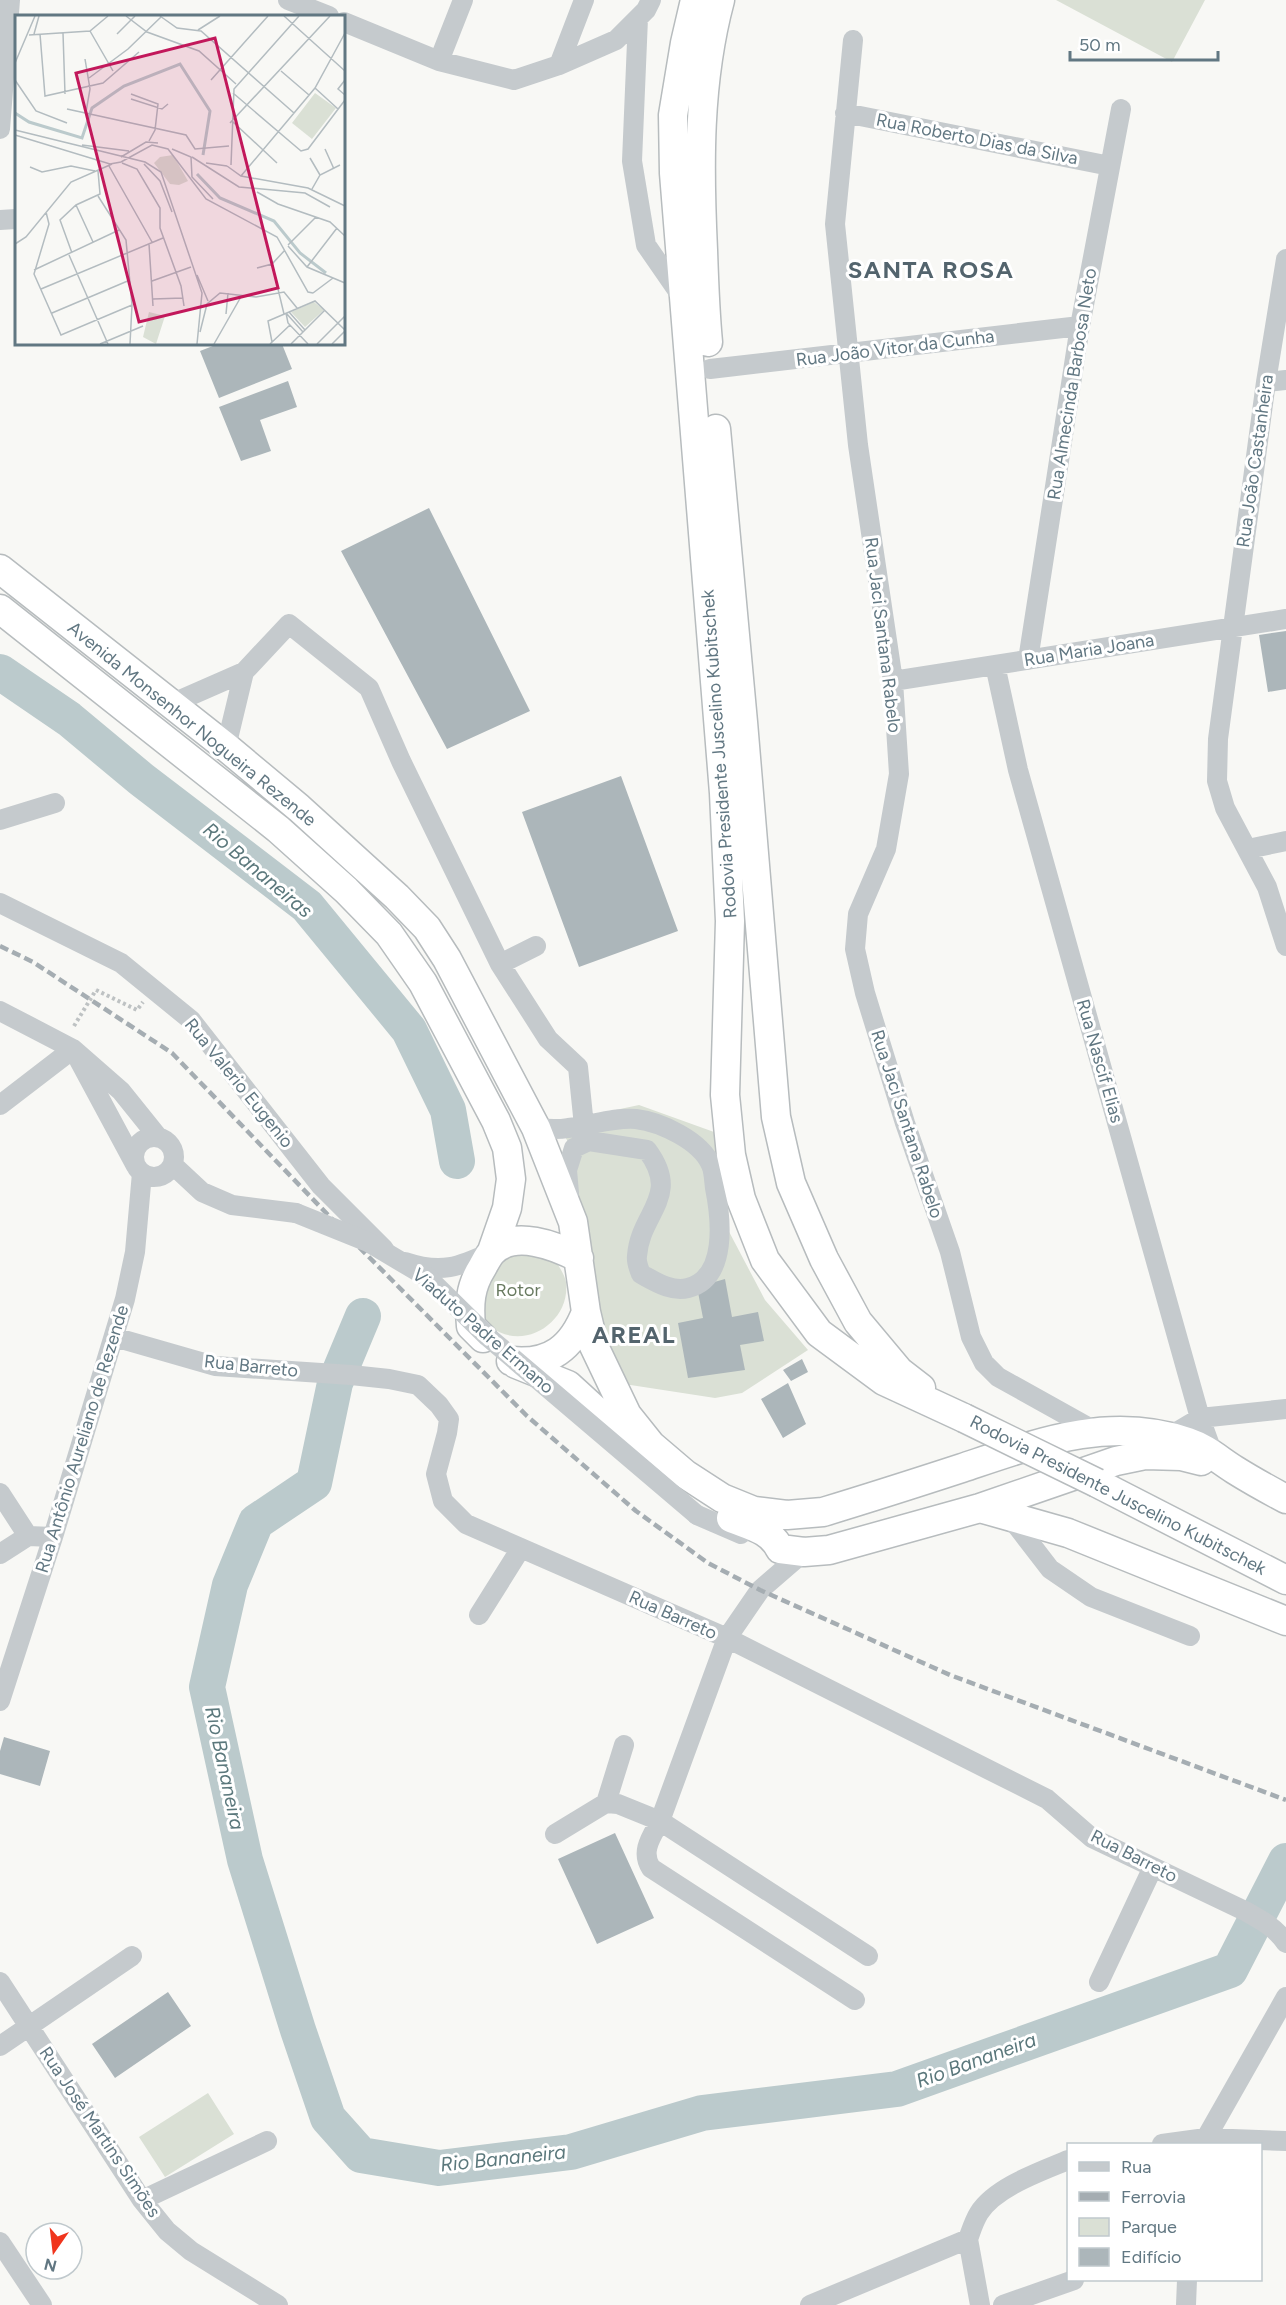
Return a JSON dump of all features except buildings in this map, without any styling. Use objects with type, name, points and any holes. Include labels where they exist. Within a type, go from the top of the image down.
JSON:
[{"type":"highway","name":"Rodovia Presidente Juscelino Kubitschek","points":[[695,0],[685,43],[674,116],[674,173],[724,793],[730,921],[725,1095],[731,1155],[741,1199],[765,1260],[819,1333],[884,1381],[1097,1483],[1286,1580]]},
{"type":"highway","name":"Rodovia Presidente Juscelino Kubitschek","points":[[720,0],[703,100],[699,173],[710,369],[744,733],[776,1117],[792,1183],[824,1259],[858,1322],[899,1371],[957,1415]]},
{"type":"highway","name":"Avenida Monsenhor Nogueira Rezende","points":[[0,569],[226,747],[299,808],[397,897],[427,928],[447,958],[536,1128],[573,1222],[586,1312],[594,1347],[627,1415],[651,1444],[685,1474],[722,1498],[754,1511],[786,1538]]},
{"type":"highway","name":"Avenida Monsenhor Nogueira Rezende","points":[[0,609],[278,830],[346,891],[389,934],[423,983],[496,1120],[507,1148],[511,1179],[507,1208],[492,1251]]},
{"type":"highway","points":[[47,647],[67,623]]},
{"type":"highway","points":[[278,830],[299,808]]},
{"type":"highway","points":[[579,1258],[554,1245],[532,1241],[510,1242],[492,1251],[471,1290],[469,1306],[471,1326],[506,1360],[568,1385],[690,1497],[786,1538],[829,1550],[980,1508],[1116,1461],[1145,1455],[1223,1461]]},
{"type":"highway","points":[[506,1360],[527,1362],[547,1358],[565,1347],[578,1332],[586,1312]]},
{"type":"highway","points":[[786,1538],[832,1509],[1038,1443],[1095,1431],[1133,1430],[1168,1436],[1190,1443],[1286,1499]]},
{"type":"highway","points":[[1038,1443],[1048,1447],[1055,1454],[1058,1475],[1052,1484]]},
{"type":"highway","points":[[980,1508],[1068,1533],[1286,1622]]},
{"type":"street","points":[[0,129],[10,0]]},
{"type":"street","points":[[288,0],[326,15],[339,0]]},
{"type":"street","points":[[439,61],[463,0]]},
{"type":"street","points":[[559,65],[584,0]]},
{"type":"street","points":[[345,22],[439,61],[514,80],[559,65],[616,40],[646,10],[651,0]]},
{"type":"street","points":[[638,18],[632,161],[646,245],[685,302]]},
{"type":"street","name":"Rua Jaci Santana Rabelo","points":[[853,40],[835,224],[858,445],[893,681],[899,774],[886,849],[858,914],[855,949],[864,993],[905,1123],[950,1252],[971,1337],[984,1363],[998,1377],[1095,1431]]},
{"type":"street","name":"Rua Almecinda Barbosa Neto","points":[[1028,660],[1080,326],[1121,109]]},
{"type":"street","name":"Rua Roberto Dias da Silva","points":[[845,112],[1110,166]]},
{"type":"street","points":[[0,220],[15,219]]},
{"type":"street","name":"Rua João Castanheira","points":[[1286,259],[1266,382],[1232,628],[1218,739],[1217,781],[1225,808],[1267,887],[1286,946]]},
{"type":"street","name":"Rua João Vitor da Cunha","points":[[710,369],[1080,326]]},
{"type":"street","points":[[1266,382],[1286,380]]},
{"type":"street","name":"Rua Maria Joana","points":[[893,681],[1286,619]]},
{"type":"street","points":[[171,704],[244,672],[289,624],[369,688],[401,761],[500,964],[548,1039],[578,1067],[587,1133]]},
{"type":"street","name":"Rua Nascif Elias","points":[[995,665],[1018,770],[1200,1418],[1223,1461]]},
{"type":"street","points":[[226,747],[244,672]]},
{"type":"street","points":[[0,820],[55,803]]},
{"type":"street","points":[[1248,849],[1286,841]]},
{"type":"street","name":"Rua Valerio Eugenio","points":[[0,903],[121,963],[191,1020],[321,1186],[392,1257],[471,1326]]},
{"type":"street","points":[[500,964],[536,945]]},
{"type":"street","points":[[0,1011],[73,1050],[122,1090],[158,1137]]},
{"type":"street","points":[[0,1105],[73,1050]]},
{"type":"street","points":[[73,1050],[139,1169],[150,1177],[167,1172],[173,1165],[175,1156],[172,1148],[167,1140],[158,1137],[149,1137],[141,1141],[135,1148],[134,1157],[139,1169]]},
{"type":"street","points":[[536,1128],[565,1129],[587,1133],[647,1150],[657,1163],[662,1189],[642,1236],[637,1257],[641,1274],[669,1288],[688,1288],[705,1279],[716,1262],[721,1217],[711,1165],[693,1141],[669,1130],[636,1119],[608,1120],[587,1133],[574,1148],[567,1170],[573,1222]]},
{"type":"street","name":"Viaduto Padre Ermano","points":[[173,1165],[202,1192],[232,1205],[296,1213],[368,1242],[427,1277],[488,1337],[697,1515],[735,1532],[786,1538]]},
{"type":"street","name":"Rua Antônio Aureliano de Rezende","points":[[0,1701],[114,1337],[135,1252],[139,1169]]},
{"type":"street","name":"Rua Valerio Eugenio","points":[[392,1257],[419,1266],[441,1269],[459,1267],[492,1251]]},
{"type":"street","name":"Rua Barreto","points":[[114,1337],[214,1365],[351,1374],[418,1385],[439,1405],[449,1419],[436,1474],[443,1501],[466,1524],[727,1638],[1047,1799],[1092,1838],[1245,1911],[1267,1923],[1280,1934],[1286,1943]]},
{"type":"street","points":[[1145,1455],[1168,1436],[1200,1418],[1286,1409]]},
{"type":"street","points":[[0,1493],[28,1536]]},
{"type":"street","points":[[1010,1517],[1050,1569],[1091,1597],[1190,1636]]},
{"type":"street","points":[[0,1554],[28,1536],[53,1537]]},
{"type":"street","points":[[786,1538],[760,1590],[727,1638],[660,1821],[646,1848],[646,1860],[651,1868],[855,2000]]},
{"type":"street","points":[[479,1615],[521,1548]]},
{"type":"street","points":[[606,1803],[624,1745]]},
{"type":"street","points":[[555,1834],[606,1803],[618,1804],[660,1821],[868,1956]]},
{"type":"street","points":[[1099,1982],[1153,1867]]},
{"type":"street","points":[[0,2046],[132,1956]]},
{"type":"street","name":"Rua José Martins Simões","points":[[0,1982],[142,2200],[167,2230],[191,2251],[278,2305]]},
{"type":"street","points":[[1206,2141],[1286,1997]]},
{"type":"street","points":[[142,2200],[267,2141]]},
{"type":"street","points":[[1184,2143],[1286,2141]]},
{"type":"street","points":[[980,2305],[968,2239],[980,2212],[1018,2181],[1067,2160]]},
{"type":"street","points":[[810,2305],[968,2239]]},
{"type":"street","points":[[0,2242],[42,2305]]},
{"type":"street","points":[[1003,2305],[1071,2281]]},
{"type":"street","points":[[1186,2305],[1187,2281]]},
{"type":"path","points":[[74,1026],[96,990],[137,1010]]},
{"type":"green space","points":[[1056,0],[1205,0],[1172,62]]},
{"type":"green space","points":[[639,1105],[714,1132],[725,1224],[765,1300],[808,1350],[742,1393],[715,1398],[624,1384],[608,1355],[567,1140],[553,1119],[568,1120]]},
{"type":"green space","name":"Rotor","points":[[495,1249],[553,1257],[561,1269],[566,1282],[561,1310],[542,1330],[529,1335],[503,1334],[484,1321],[474,1274]]},
{"type":"green space","points":[[208,2093],[234,2134],[165,2177],[139,2137]]},
{"type":"waterway","name":"Rio Bananeiras","points":[[0,672],[69,719],[141,779],[307,906],[409,1030],[448,1110],[457,1161]]},
{"type":"waterway","name":"Rio Bananeira","points":[[363,1316],[335,1383],[314,1483],[256,1522],[230,1585],[207,1687],[245,1860],[298,2030],[328,2118],[361,2155],[439,2168],[571,2152],[702,2113],[897,2089],[1230,1970],[1286,1861]]},
{"type":"railway","points":[[0,946],[33,962],[172,1053],[357,1245],[527,1416],[636,1511],[708,1563],[760,1590],[950,1675],[1286,1800]]},
{"type":"district","name":"SANTA ROSA","points":[[931,270]]},
{"type":"district","name":"AREAL","points":[[634,1335]]}]
